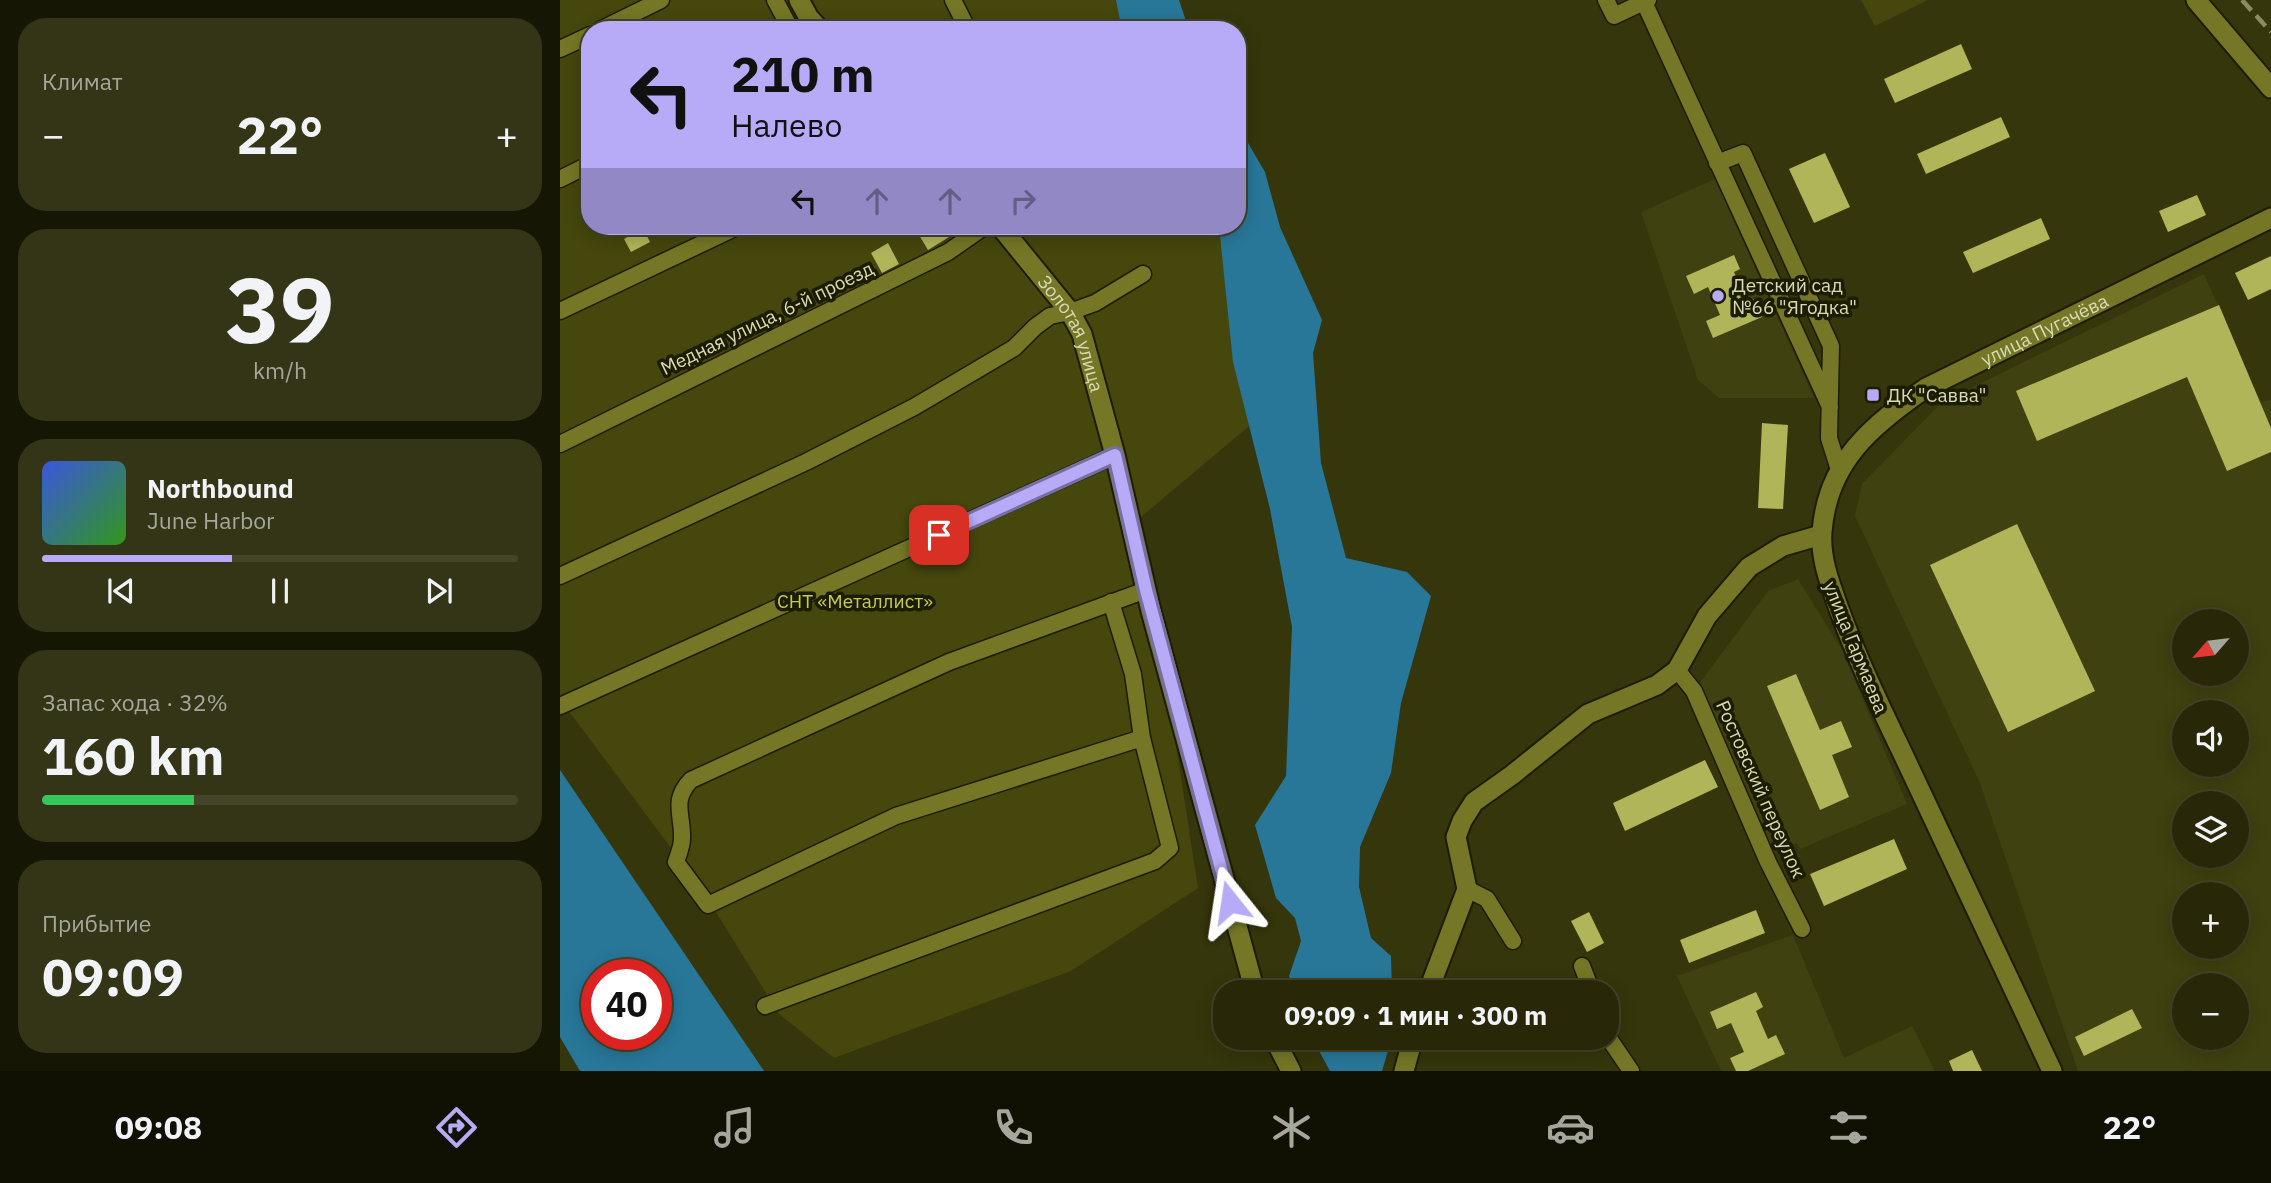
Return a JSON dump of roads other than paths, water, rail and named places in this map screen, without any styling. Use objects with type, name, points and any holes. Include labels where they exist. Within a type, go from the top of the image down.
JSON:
[{"type":"street","points":[[618,21],[661,0]]},
{"type":"street","points":[[775,0],[786,21]]},
{"type":"street","points":[[799,0],[812,21]]},
{"type":"street","points":[[953,0],[964,21]]},
{"type":"street","points":[[1606,0],[1614,16],[1646,1],[1717,163],[1830,407]]},
{"type":"street","points":[[2196,0],[2271,88]]},
{"type":"street","points":[[560,49],[581,39]]},
{"type":"street","points":[[1717,163],[1743,153],[1832,346],[1829,438],[1839,470]]},
{"type":"street","points":[[560,178],[581,168]]},
{"type":"street","name":"улица Пугачёва","points":[[1839,470],[1872,429],[1926,388],[2271,218]]},
{"type":"street","points":[[560,311],[720,235]]},
{"type":"street","name":"Медная улица, 6-й проезд","points":[[560,444],[947,252],[972,235]]},
{"type":"street","name":"Золотая улица","points":[[1007,235],[1070,312],[1082,334],[1115,455],[1146,590],[1252,980]]},
{"type":"street","points":[[560,576],[806,461],[914,407],[1014,348],[1050,316],[1095,303],[1143,274]]},
{"type":"street","points":[[560,706],[1115,455]]},
{"type":"street","name":"улица Гармаева","points":[[1839,470],[1825,506],[1821,534],[1826,573],[1856,654],[2052,1071]]},
{"type":"street","points":[[1433,980],[1467,889],[1456,837],[1474,802],[1588,714],[1657,685],[1676,670],[1707,616],[1749,567],[1783,546],[1821,534]]},
{"type":"street","points":[[1142,738],[896,816],[708,905],[676,862],[682,841],[678,798],[691,780],[949,662],[1146,590]]},
{"type":"street","points":[[765,1006],[1164,856],[1170,848],[1142,738],[1133,674],[1111,601]]},
{"type":"street","name":"Ростовский переулок","points":[[1676,670],[1694,691],[1768,862],[1802,929]]},
{"type":"street","points":[[1467,889],[1487,899],[1513,941]]},
{"type":"street","points":[[1583,966],[1588,980]]},
{"type":"street","points":[[1280,1050],[1291,1071]]},
{"type":"street","points":[[1404,1071],[1410,1050]]},
{"type":"street","points":[[1617,1050],[1631,1071]]},
{"type":"water","points":[[1116,0],[1179,0],[1186,21],[1120,21]]},
{"type":"water","points":[[1246,139],[1265,172],[1280,227],[1322,320],[1313,353],[1321,463],[1346,558],[1407,572],[1431,596],[1401,703],[1391,773],[1360,847],[1359,887],[1371,938],[1391,956],[1392,980],[1290,980],[1289,976],[1301,941],[1295,918],[1276,898],[1255,825],[1286,776],[1292,627],[1270,509],[1233,362],[1220,235],[1246,235]]},
{"type":"water","points":[[560,770],[764,1071],[580,1071],[560,1037]]},
{"type":"water","points":[[1319,1050],[1388,1050],[1382,1071],[1330,1071]]},
{"type":"railway","points":[[2242,0],[2271,32]]},
{"type":"place","name":"Детский сад №66 \"Ягодка\"","points":[[1718,296]]},
{"type":"place","name":"ДК \"Савва\"","points":[[1873,395]]},
{"type":"park label","name":"СНТ «Металлист»","points":[[855,601]]}]
